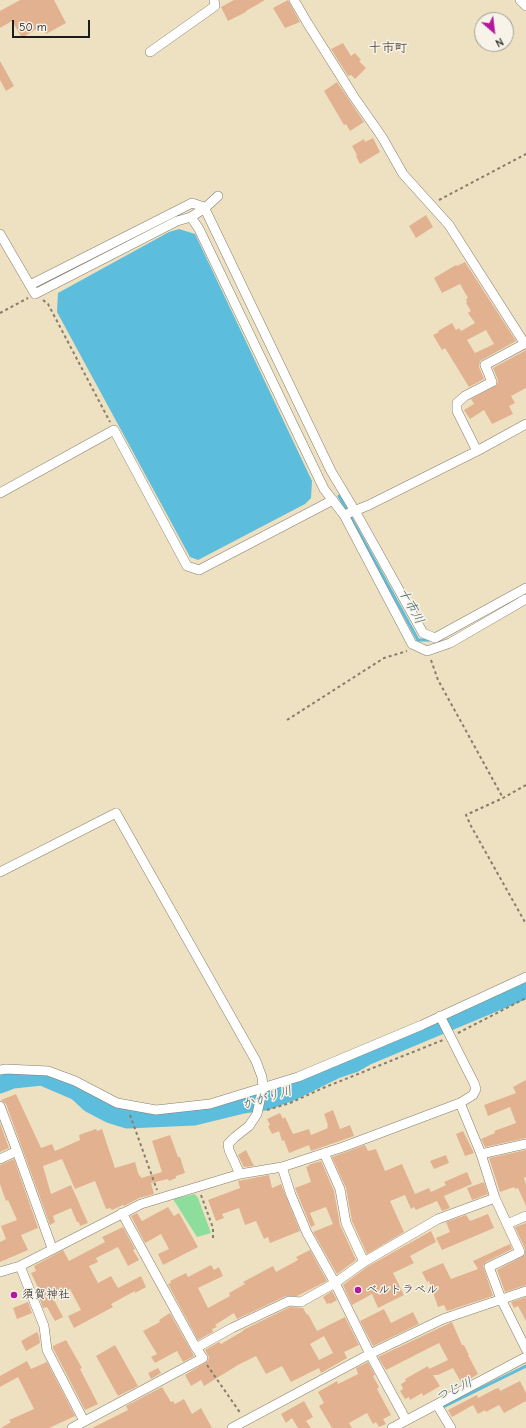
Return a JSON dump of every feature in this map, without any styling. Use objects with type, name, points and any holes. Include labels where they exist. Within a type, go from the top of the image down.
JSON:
[{"type":"street","points":[[150,52],[214,6],[214,0]]},
{"type":"street","points":[[294,0],[312,31],[354,97],[382,137],[404,174],[449,226],[526,344],[485,365],[492,382],[465,396],[457,403],[457,411],[477,451]]},
{"type":"street","points":[[520,0],[526,6]]},
{"type":"street","points":[[0,234],[35,294],[177,221],[191,217],[205,208],[218,196]]},
{"type":"street","points":[[30,285],[192,203],[204,207],[330,471],[355,511],[423,633],[435,638],[526,588]]},
{"type":"street","points":[[191,217],[199,228],[324,489],[344,515],[412,644],[423,649],[450,643],[526,599]]},
{"type":"street","points":[[344,515],[369,505],[477,451],[526,424]]},
{"type":"street","points":[[0,493],[114,430],[187,566],[199,570],[332,500]]},
{"type":"street","points":[[0,872],[116,813],[256,1061],[262,1077],[263,1087],[257,1114],[249,1126],[228,1144],[229,1150],[240,1174]]},
{"type":"street","points":[[0,1070],[48,1071],[76,1081],[117,1103],[156,1110],[210,1104],[298,1077],[422,1025],[526,977]]},
{"type":"street","points":[[0,1272],[20,1266],[52,1248],[141,1204],[199,1188],[240,1174],[282,1167],[460,1103],[473,1095],[476,1089],[440,1016]]},
{"type":"street","points":[[460,1103],[481,1154],[495,1198],[520,1252],[489,1267],[501,1299],[526,1349]]},
{"type":"street","points":[[0,1106],[52,1248]]},
{"type":"street","points":[[481,1154],[526,1144]]},
{"type":"street","points":[[0,1159],[17,1151]]},
{"type":"street","points":[[324,1152],[340,1189],[346,1223],[364,1262]]},
{"type":"street","points":[[282,1167],[291,1196],[307,1233],[335,1283],[370,1354],[406,1420]]},
{"type":"street","points":[[198,1352],[232,1328],[289,1301],[301,1302],[335,1283],[364,1262],[438,1219],[495,1198]]},
{"type":"street","points":[[72,1428],[202,1358],[122,1213]]},
{"type":"street","points":[[507,1224],[526,1216]]},
{"type":"street","points":[[20,1266],[44,1326],[47,1350],[84,1421]]},
{"type":"street","points":[[232,1428],[370,1354],[443,1319],[526,1291]]},
{"type":"street","points":[[392,1428],[526,1357]]},
{"type":"street","points":[[437,1405],[451,1428]]},
{"type":"path","points":[[431,204],[526,154]]},
{"type":"path","points":[[0,313],[35,294],[48,304],[114,430]]},
{"type":"path","points":[[287,720],[384,658],[423,649],[438,680],[503,798]]},
{"type":"path","points":[[526,785],[503,798],[466,815],[526,924]]},
{"type":"path","points":[[257,1114],[290,1103],[323,1088],[451,1037],[526,998]]},
{"type":"path","points":[[134,1123],[160,1199]]},
{"type":"path","points":[[199,1188],[213,1228],[213,1240]]},
{"type":"path","points":[[198,1352],[245,1420]]},
{"type":"green space","points":[[195,1194],[198,1198],[211,1233],[197,1237],[173,1199]]},
{"type":"water","points":[[179,229],[195,234],[312,481],[311,498],[305,504],[198,560],[190,557],[57,312],[58,293],[169,232]]},
{"type":"building","points":[[20,0],[54,0],[66,23],[46,34],[41,26],[22,38],[12,21],[0,28],[0,11]]},
{"type":"building","points":[[234,0],[265,0],[228,21],[221,7]]},
{"type":"building","points":[[288,0],[300,22],[285,28],[273,8]]},
{"type":"building","points":[[343,43],[351,56],[355,53],[361,60],[359,61],[366,68],[355,79],[351,75],[348,76],[331,49]]},
{"type":"building","points":[[0,61],[14,86],[6,91],[0,80]]},
{"type":"building","points":[[337,82],[364,122],[350,131],[346,124],[344,125],[324,91]]},
{"type":"building","points":[[373,138],[380,152],[360,164],[352,146],[364,139],[365,142]]},
{"type":"building","points":[[426,215],[433,227],[416,238],[409,226]]},
{"type":"building","points":[[465,262],[516,341],[480,361],[479,367],[484,379],[469,387],[445,348],[442,350],[433,335],[452,323],[456,330],[459,328],[461,331],[475,323],[468,313],[471,311],[466,303],[466,299],[468,298],[460,284],[442,293],[434,278],[456,265],[457,266]],"holes":[[[486,330],[494,344],[475,353],[467,340]]]},
{"type":"building","points":[[526,350],[526,388],[511,396],[515,403],[509,406],[513,414],[492,424],[484,410],[470,419],[464,410],[474,404],[471,399],[497,385],[498,380],[493,368]]},
{"type":"building","points":[[526,1080],[526,1138],[485,1147],[481,1139],[495,1133],[494,1131],[516,1123],[510,1107],[488,1116],[484,1105],[516,1093],[513,1087]]},
{"type":"building","points":[[16,1094],[41,1148],[52,1144],[55,1151],[80,1140],[79,1135],[96,1129],[97,1131],[102,1129],[115,1168],[135,1162],[141,1178],[162,1172],[152,1141],[170,1135],[178,1157],[180,1157],[185,1173],[176,1176],[176,1178],[169,1181],[168,1179],[151,1183],[154,1194],[139,1198],[124,1206],[123,1205],[112,1210],[110,1208],[106,1209],[95,1181],[75,1189],[62,1159],[43,1166],[51,1194],[71,1185],[88,1223],[80,1226],[71,1208],[53,1216],[55,1222],[50,1225],[6,1104],[1,1100]]},
{"type":"building","points":[[333,1110],[340,1129],[350,1125],[354,1136],[311,1151],[309,1145],[289,1153],[284,1140],[282,1141],[279,1131],[272,1134],[268,1126],[270,1125],[267,1119],[280,1113],[283,1119],[285,1117],[293,1134],[309,1129],[311,1135],[328,1128],[324,1114]]},
{"type":"building","points":[[0,1123],[9,1148],[0,1152]]},
{"type":"building","points":[[463,1131],[474,1153],[465,1156],[456,1134]]},
{"type":"building","points":[[365,1145],[368,1151],[376,1149],[385,1171],[402,1164],[415,1194],[429,1188],[431,1192],[446,1185],[444,1182],[467,1172],[472,1184],[444,1196],[450,1208],[442,1211],[437,1201],[416,1210],[414,1207],[411,1209],[405,1195],[390,1201],[404,1232],[367,1254],[352,1221],[346,1188],[332,1157]]},
{"type":"building","points":[[246,1150],[254,1166],[244,1167],[238,1155]]},
{"type":"building","points":[[526,1150],[526,1177],[524,1178],[526,1185],[526,1206],[518,1188],[515,1189],[514,1187],[500,1192],[489,1158]]},
{"type":"building","points":[[446,1155],[449,1163],[434,1169],[430,1161]]},
{"type":"building","points":[[14,1159],[38,1228],[21,1235],[28,1250],[0,1262],[0,1242],[6,1239],[1,1226],[17,1220],[8,1200],[6,1201],[0,1184],[0,1165]]},
{"type":"building","points":[[321,1161],[334,1191],[340,1225],[356,1260],[337,1274],[313,1232],[333,1224],[326,1207],[310,1213],[315,1225],[311,1227],[295,1188],[311,1182],[306,1167]]},
{"type":"building","points":[[269,1175],[272,1188],[281,1184],[300,1231],[270,1243],[268,1237],[264,1239],[256,1221],[245,1225],[239,1208],[222,1214],[224,1218],[216,1221],[208,1200],[240,1188],[238,1181]]},
{"type":"building","points":[[484,1182],[488,1194],[472,1200],[467,1188]]},
{"type":"building","points":[[168,1207],[174,1216],[179,1213],[198,1247],[163,1265],[158,1254],[169,1249],[161,1234],[145,1243],[131,1216],[137,1213],[142,1221]]},
{"type":"building","points":[[488,1214],[494,1228],[442,1250],[436,1238],[450,1232],[446,1222],[466,1215],[470,1221]]},
{"type":"building","points":[[526,1223],[526,1285],[505,1292],[497,1270],[525,1255],[525,1249],[515,1227]]},
{"type":"building","points":[[123,1227],[139,1260],[128,1266],[118,1247],[96,1258],[98,1262],[89,1266],[98,1283],[111,1276],[118,1288],[141,1276],[146,1287],[135,1293],[135,1291],[111,1304],[113,1307],[74,1328],[68,1316],[81,1310],[70,1289],[53,1298],[63,1317],[55,1321],[47,1307],[43,1308],[39,1297],[42,1296],[31,1273],[36,1271],[34,1266],[63,1250],[69,1261],[105,1242],[102,1237]]},
{"type":"building","points":[[431,1231],[436,1242],[410,1256],[414,1263],[393,1273],[404,1295],[378,1308],[372,1294],[352,1305],[343,1285],[367,1267]]},
{"type":"building","points":[[510,1244],[512,1249],[486,1262],[483,1266],[493,1296],[447,1311],[444,1305],[438,1307],[429,1281],[427,1282],[422,1272],[443,1263],[451,1279],[478,1269],[473,1261]]},
{"type":"building","points":[[310,1250],[327,1281],[297,1296],[286,1296],[237,1319],[234,1313],[215,1325],[217,1327],[212,1329],[213,1332],[198,1340],[168,1284],[171,1283],[170,1281],[186,1273],[188,1277],[211,1265],[214,1270],[219,1267],[223,1276],[198,1288],[208,1308],[230,1296],[229,1293],[245,1284],[243,1282],[273,1266],[276,1272],[298,1260],[296,1257]]},
{"type":"building","points":[[332,1291],[337,1300],[327,1304],[323,1297]]},
{"type":"building","points":[[526,1297],[526,1321],[518,1306],[514,1308],[511,1302]]},
{"type":"building","points":[[28,1302],[32,1313],[17,1319],[13,1308]]},
{"type":"building","points":[[290,1307],[303,1308],[317,1331],[345,1317],[359,1345],[344,1352],[347,1358],[321,1373],[319,1368],[291,1382],[282,1366],[266,1374],[256,1356],[204,1386],[201,1380],[191,1386],[185,1375],[208,1361],[209,1357],[205,1350],[219,1342],[221,1344],[243,1330]],"holes":[[[324,1336],[333,1353],[319,1360],[310,1344]]]},
{"type":"building","points":[[384,1309],[391,1323],[413,1312],[419,1324],[373,1346],[360,1321]]},
{"type":"building","points":[[170,1313],[194,1356],[183,1362],[177,1351],[155,1363],[151,1357],[157,1354],[143,1331],[160,1322],[159,1320]]},
{"type":"building","points":[[452,1322],[462,1345],[464,1345],[478,1374],[462,1384],[453,1368],[438,1375],[433,1375],[440,1386],[423,1396],[422,1393],[410,1400],[409,1397],[405,1399],[400,1391],[403,1389],[401,1384],[406,1381],[405,1379],[428,1366],[429,1369],[448,1360],[439,1343],[386,1370],[378,1357]]},
{"type":"building","points":[[37,1332],[40,1343],[26,1351],[21,1341]]},
{"type":"building","points":[[66,1340],[82,1368],[80,1369],[98,1404],[85,1410],[53,1348],[53,1346]]},
{"type":"building","points":[[115,1345],[138,1386],[118,1396],[96,1356]]},
{"type":"building","points":[[27,1361],[31,1369],[47,1362],[75,1416],[49,1428],[1,1428],[11,1422],[9,1420],[34,1409],[18,1377],[0,1387],[0,1376]]},
{"type":"building","points":[[368,1362],[379,1387],[377,1389],[391,1415],[383,1419],[386,1424],[379,1427],[376,1422],[373,1424],[367,1413],[349,1423],[352,1428],[332,1428],[319,1406],[324,1403],[318,1392],[337,1381],[338,1384],[358,1374],[356,1368]]},
{"type":"building","points":[[158,1368],[161,1373],[151,1379],[148,1373]]},
{"type":"building","points":[[520,1381],[526,1393],[526,1401],[504,1413],[499,1405],[486,1412],[485,1410],[478,1414],[473,1405],[452,1417],[448,1410],[477,1395],[478,1398],[499,1388],[500,1391]]},
{"type":"building","points":[[162,1387],[171,1402],[173,1401],[175,1404],[184,1399],[192,1414],[201,1408],[212,1428],[92,1428],[128,1410],[126,1406]]},
{"type":"building","points":[[304,1401],[313,1417],[306,1421],[311,1428],[298,1428],[292,1418],[286,1423],[281,1414]]},
{"type":"waterway","name":"十市川","points":[[339,496],[418,640],[432,640]]},
{"type":"waterway","name":"かがり川","points":[[0,1084],[13,1079],[42,1076],[77,1091],[90,1103],[111,1114],[127,1119],[194,1116],[243,1104],[265,1101],[292,1091],[336,1069],[354,1063],[366,1056],[526,989]]},
{"type":"waterway","name":"つじ川","points":[[441,1408],[526,1366]]},
{"type":"place","name":"ベルトラベル","points":[[358,1290]]},
{"type":"place","name":"須賀神社","points":[[14,1295]]},
{"type":"district","name":"十市町","points":[[388,48]]}]
